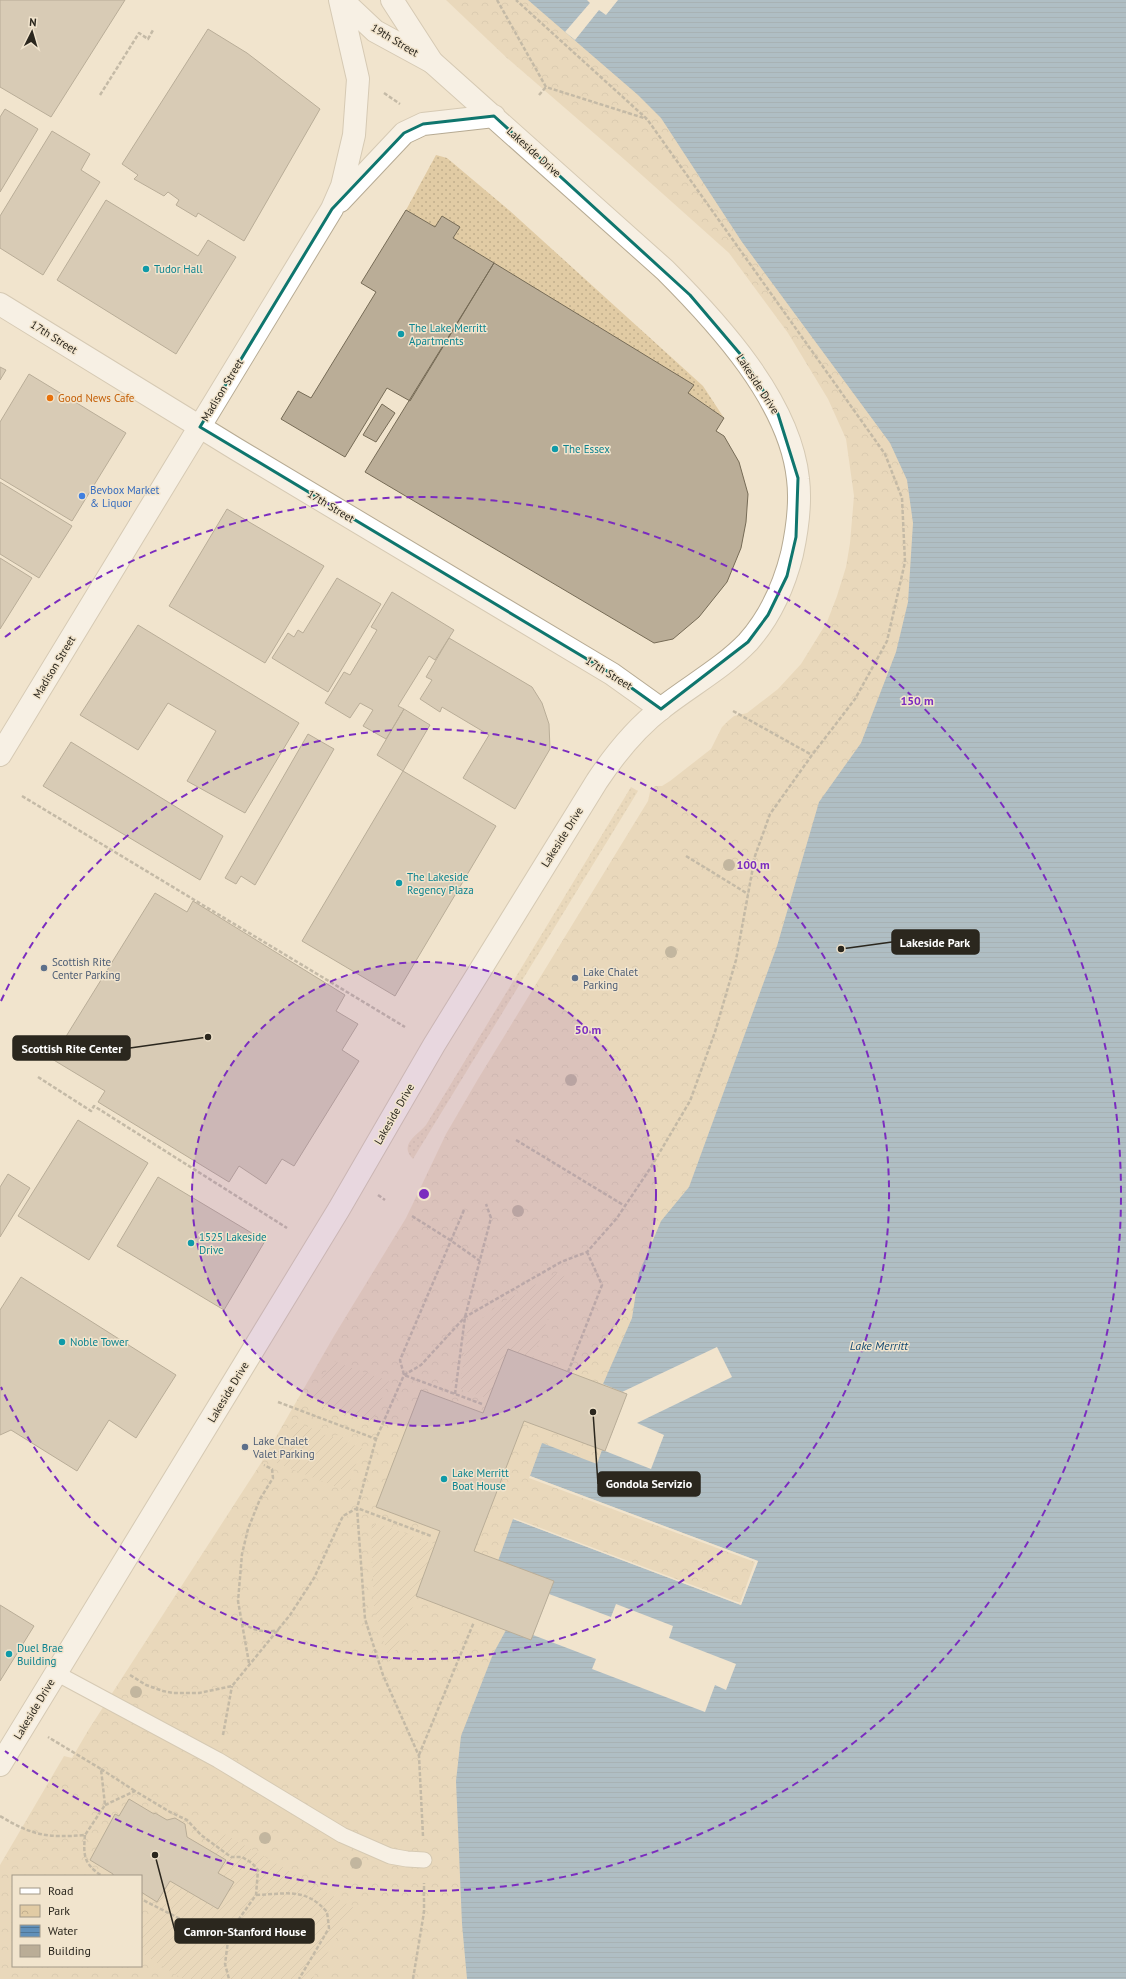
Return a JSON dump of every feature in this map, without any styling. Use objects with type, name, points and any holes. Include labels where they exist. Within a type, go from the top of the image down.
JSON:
[{"type":"street","name":"19th Street","points":[[341,0],[375,31],[432,62]]},
{"type":"street","name":"Madison Street","points":[[0,755],[332,209],[342,186],[354,135],[358,80],[341,0]]},
{"type":"street","name":"Lakeside Drive","points":[[0,1765],[339,1209],[434,1045],[597,781],[620,749],[661,709],[723,663],[748,642],[768,614],[786,576],[796,537],[798,478],[790,445],[778,414],[761,385],[726,337],[690,295],[637,244],[432,62],[392,0]]},
{"type":"street","points":[[332,209],[404,133],[423,124],[494,116]]},
{"type":"street","name":"17th Street","points":[[0,304],[200,427],[612,674],[661,709]]},
{"type":"lane","points":[[56,1673],[218,1760],[342,1835],[390,1856],[424,1860]]},
{"type":"path","points":[[497,0],[546,87],[647,119]]},
{"type":"path","points":[[413,1979],[424,1912],[424,1860],[419,1756],[383,1675],[365,1619],[357,1508],[376,1439],[404,1375],[421,1365],[465,1318],[561,1262],[587,1252],[617,1218],[690,1100],[715,1032],[734,967],[755,856],[770,814],[812,754],[855,699],[887,642],[905,562],[902,498],[885,454],[647,119],[516,0]]},
{"type":"path","points":[[100,95],[139,33],[148,39],[153,30]]},
{"type":"path","points":[[539,95],[546,87]]},
{"type":"path","points":[[383,91],[401,105]]},
{"type":"path","points":[[733,711],[812,754]]},
{"type":"path","points":[[22,796],[405,1028]]},
{"type":"path","points":[[686,856],[748,894]]},
{"type":"path","points":[[38,1077],[91,1111],[94,1106],[287,1228]]},
{"type":"path","points":[[516,1140],[625,1206]]},
{"type":"path","points":[[455,1394],[465,1318],[491,1218],[486,1204]]},
{"type":"path","points":[[404,1375],[400,1360],[464,1210]]},
{"type":"path","points":[[412,1216],[480,1261]]},
{"type":"path","points":[[568,1372],[602,1285],[587,1252]]},
{"type":"path","points":[[404,1375],[482,1404]]},
{"type":"path","points":[[278,1402],[376,1439]]},
{"type":"path","points":[[249,1663],[238,1601],[242,1554],[248,1529],[260,1499],[273,1478],[272,1469],[264,1464]]},
{"type":"path","points":[[357,1508],[431,1536]]},
{"type":"path","points":[[218,1760],[232,1686],[249,1663],[280,1630],[314,1578],[343,1516],[357,1508]]},
{"type":"path","points":[[419,1756],[474,1622]]},
{"type":"path","points":[[242,1623],[256,1630],[268,1633],[280,1630]]},
{"type":"path","points":[[130,1675],[146,1685],[173,1693],[199,1693],[232,1686]]},
{"type":"path","points":[[25,1724],[170,1812],[187,1820],[201,1835],[231,1857],[242,1857],[252,1863],[258,1870],[256,1895],[229,1933],[225,1964],[229,1979]]},
{"type":"path","points":[[100,1769],[105,1805]]},
{"type":"path","points":[[101,1875],[86,1861],[84,1849],[85,1835],[105,1805],[135,1791]]},
{"type":"path","points":[[0,1816],[17,1827],[45,1836],[59,1837],[85,1835]]},
{"type":"path","points":[[256,1895],[303,1894],[312,1897],[327,1912],[329,1928],[299,1979]]},
{"type":"path","points":[[142,1900],[196,1927],[229,1933]]},
{"type":"highlighted area","points":[[494,116],[690,295],[741,355],[778,414],[798,478],[796,537],[787,576],[768,615],[748,642],[661,709],[612,674],[200,427],[332,209],[404,133],[423,124]]},
{"type":"green space","name":"Lake Merritt","points":[[446,0],[1126,0],[1126,1979],[0,1979],[0,1865],[64,1756],[72,1758],[89,1729],[261,1463],[334,1336],[406,1218],[446,1134],[648,801],[650,792],[655,786],[662,786],[670,781],[711,749],[722,727],[734,716],[747,713],[778,689],[801,664],[827,622],[837,596],[846,567],[850,543],[854,496],[846,439],[828,399],[788,333],[729,253],[625,160],[507,58]]},
{"type":"green space","points":[[436,155],[447,158],[510,211],[703,386],[724,418],[688,393],[693,385],[453,238],[460,227],[435,227],[406,210]]},
{"type":"green space","points":[[631,787],[638,791],[413,1159],[409,1154],[408,1144],[426,1125]]},
{"type":"green space","points":[[567,1268],[533,1358],[508,1349],[489,1399],[460,1389],[467,1331],[502,1302]]},
{"type":"green space","points":[[333,1361],[389,1381],[372,1423],[353,1415],[353,1418],[344,1416],[345,1413],[332,1408],[331,1411],[324,1408],[324,1405],[308,1399]]},
{"type":"green space","points":[[295,1422],[316,1430],[317,1428],[324,1431],[323,1434],[336,1438],[337,1435],[345,1438],[343,1441],[362,1448],[346,1491],[272,1461]]},
{"type":"green space","points":[[375,1524],[380,1524],[434,1544],[416,1599],[390,1664],[374,1606],[371,1532],[372,1527]]},
{"type":"green space","points":[[221,1832],[354,1908],[312,1979],[183,1979],[142,1954],[142,1927],[170,1881],[218,1909],[234,1882],[218,1873],[226,1860],[210,1850]]},
{"type":"water","name":"Lake Merritt","points":[[528,0],[1126,0],[1126,1979],[467,1979],[462,1924],[456,1781],[461,1736],[493,1654],[506,1630],[531,1639],[553,1582],[498,1561],[513,1519],[741,1605],[758,1561],[530,1476],[542,1443],[597,1464],[602,1450],[605,1451],[627,1394],[603,1384],[632,1318],[639,1273],[661,1221],[689,1187],[777,946],[819,802],[861,743],[896,652],[908,602],[913,523],[907,480],[890,443],[742,242],[661,118],[638,95]]},
{"type":"pier","points":[[587,0],[618,0],[606,15],[599,10],[575,40],[565,32],[590,3]]},
{"type":"pier","points":[[717,1347],[732,1377],[637,1423],[664,1435],[651,1469],[605,1451],[627,1394],[622,1392]]},
{"type":"pier","points":[[530,1476],[758,1561],[741,1605],[513,1519],[514,1518],[740,1603],[755,1562],[529,1478]]},
{"type":"pier","points":[[549,1594],[611,1617],[616,1604],[673,1626],[669,1638],[736,1664],[726,1690],[715,1685],[705,1712],[592,1669],[596,1659],[533,1635]]},
{"type":"building","points":[[0,0],[125,0],[51,117],[0,87]]},
{"type":"building","points":[[208,29],[247,53],[320,109],[244,241],[198,213],[196,217],[176,205],[179,200],[168,192],[164,196],[134,179],[138,175],[122,164]]},
{"type":"building","points":[[5,109],[38,129],[0,192],[0,117]]},
{"type":"building","points":[[52,131],[90,154],[81,170],[100,182],[43,275],[0,248],[0,216]]},
{"type":"building","name":"Tudor Hall","points":[[106,200],[198,256],[208,240],[236,257],[176,354],[57,280]]},
{"type":"building","name":"The Lake Merritt Apartments","points":[[406,210],[435,227],[442,216],[460,227],[453,238],[494,263],[410,401],[387,388],[345,457],[281,419],[298,391],[311,398],[376,292],[361,283]]},
{"type":"building","name":"The Essex","points":[[494,263],[694,385],[688,393],[724,418],[716,431],[724,436],[739,462],[748,494],[746,522],[741,548],[727,582],[699,617],[673,639],[654,643],[365,472]]},
{"type":"building","points":[[0,367],[6,370],[0,380]]},
{"type":"building","points":[[29,374],[126,433],[72,521],[0,478],[0,422]]},
{"type":"building","points":[[382,404],[395,413],[376,442],[363,435]]},
{"type":"building","points":[[0,482],[72,526],[39,578],[0,554]]},
{"type":"building","points":[[227,509],[324,566],[265,663],[169,606]]},
{"type":"building","points":[[0,558],[32,578],[0,629]]},
{"type":"building","points":[[337,578],[381,604],[328,692],[272,658],[288,633],[294,637],[298,630],[303,633]]},
{"type":"building","points":[[392,592],[454,630],[435,660],[429,656],[398,706],[404,709],[386,739],[363,726],[373,710],[360,703],[350,718],[325,703],[344,672],[350,675],[377,630],[371,627]]},
{"type":"building","points":[[138,625],[299,723],[245,813],[187,781],[216,731],[168,703],[138,750],[80,715]]},
{"type":"building","points":[[449,638],[532,687],[542,703],[549,724],[550,749],[515,809],[463,778],[489,735],[442,707],[440,712],[420,699],[432,680],[426,677]]},
{"type":"building","points":[[404,709],[430,725],[403,771],[377,755]]},
{"type":"building","points":[[308,734],[334,749],[255,885],[241,876],[236,884],[225,878]]},
{"type":"building","points":[[71,742],[223,836],[200,880],[43,786]]},
{"type":"building","name":"The Lakeside Regency Plaza","points":[[403,771],[496,826],[395,996],[302,941]]},
{"type":"building","points":[[155,893],[187,912],[193,901],[345,995],[336,1011],[358,1024],[342,1050],[359,1061],[294,1166],[282,1159],[266,1184],[239,1166],[229,1182],[98,1102],[105,1091],[52,1059]]},
{"type":"building","points":[[78,1120],[148,1163],[89,1260],[18,1216]]},
{"type":"building","points":[[8,1174],[30,1188],[0,1237],[0,1187]]},
{"type":"building","name":"1525 Lakeside Drive","points":[[158,1177],[265,1241],[224,1310],[117,1246]]},
{"type":"building","name":"Noble Tower","points":[[21,1277],[176,1375],[136,1438],[109,1420],[77,1471],[11,1430],[0,1435],[0,1310]]},
{"type":"building","name":"Lake Merritt Boat House","points":[[508,1349],[627,1394],[605,1451],[524,1421],[474,1551],[554,1581],[531,1640],[416,1596],[440,1531],[376,1507],[421,1390],[483,1413]]},
{"type":"building","name":"Duel Brae Building","points":[[0,1605],[34,1626],[0,1681]]},
{"type":"building","points":[[129,1799],[167,1820],[175,1818],[185,1824],[187,1837],[226,1860],[218,1873],[234,1882],[218,1909],[170,1881],[157,1902],[142,1893],[142,1875],[113,1875],[90,1860],[115,1814],[119,1816]]},
{"type":"place","name":"Tudor Hall","points":[[146,269]]},
{"type":"place","name":"The Lake Merritt Apartments","points":[[401,334]]},
{"type":"place","name":"Good News Cafe","points":[[50,398]]},
{"type":"place","name":"The Essex","points":[[555,449]]},
{"type":"place","name":"Bevbox Market & Liquor","points":[[82,496]]},
{"type":"place","name":"The Lakeside Regency Plaza","points":[[399,883]]},
{"type":"place","name":"Lakeside Park","points":[[841,949]]},
{"type":"place","name":"Scottish Rite Center Parking","points":[[44,968]]},
{"type":"place","name":"Lake Chalet Parking","points":[[575,978]]},
{"type":"place","name":"Scottish Rite Center","points":[[208,1037]]},
{"type":"place","name":"1525 Lakeside Drive","points":[[191,1243]]},
{"type":"place","name":"Noble Tower","points":[[62,1342]]},
{"type":"place","name":"Gondola Servizio","points":[[593,1412]]},
{"type":"place","name":"Lake Chalet Valet Parking","points":[[245,1447]]},
{"type":"place","name":"Lake Merritt Boat House","points":[[444,1479]]},
{"type":"place","name":"Duel Brae Building","points":[[9,1654]]},
{"type":"place","name":"Camron-Stanford House","points":[[155,1855]]}]
